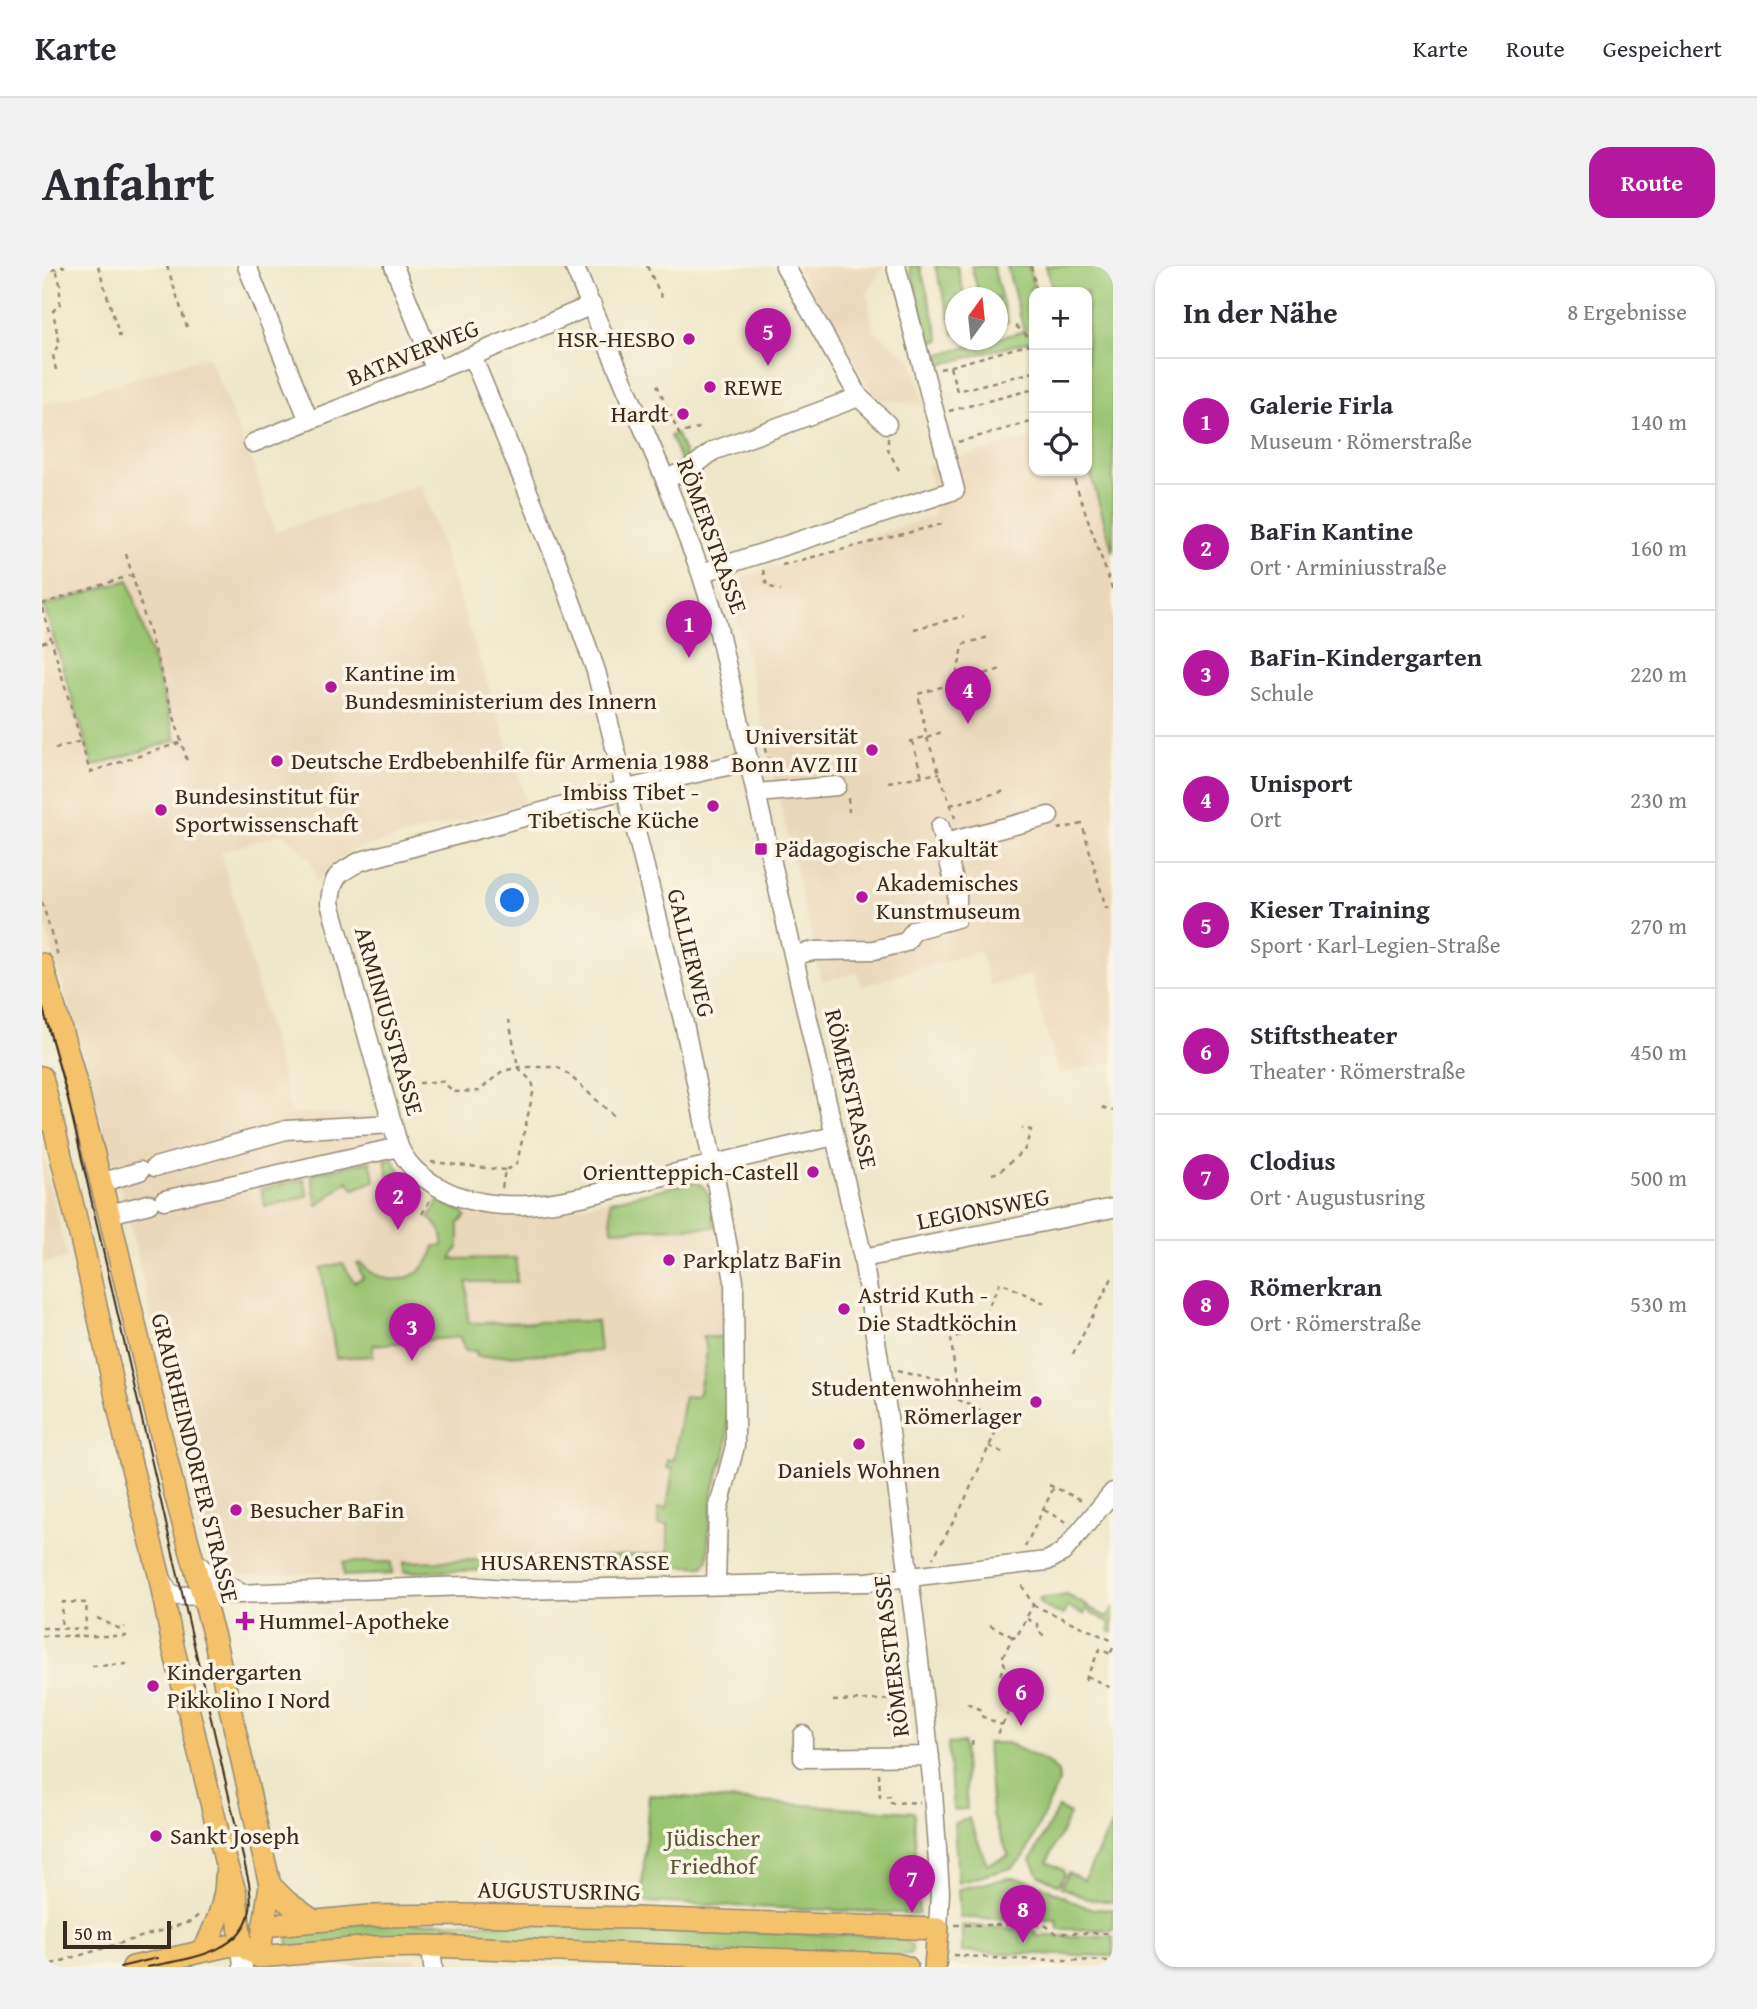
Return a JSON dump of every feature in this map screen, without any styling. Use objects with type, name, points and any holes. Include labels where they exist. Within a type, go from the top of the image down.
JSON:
[{"type":"main road","name":"GRAURHEINDORFER STRASSE","points":[[42,964],[71,1064],[109,1214],[271,1885],[263,1927],[250,1959]]},
{"type":"main road","points":[[42,1077],[86,1260],[131,1468],[159,1574],[250,1959]]},
{"type":"main road","points":[[202,1950],[216,1922],[226,1892],[225,1860]]},
{"type":"main road","points":[[271,1885],[286,1901],[314,1921]]},
{"type":"main road","name":"AUGUSTUSRING","points":[[263,1927],[369,1916],[636,1917],[938,1929]]},
{"type":"main road","name":"RÖMERSTRASSE","points":[[935,1960],[938,1929]]},
{"type":"main road","points":[[133,1967],[202,1950],[250,1959],[372,1947],[430,1946],[810,1964],[901,1966],[935,1960]]},
{"type":"street","points":[[247,266],[309,421]]},
{"type":"street","points":[[394,266],[436,371]]},
{"type":"street","name":"RÖMERSTRASSE","points":[[574,266],[665,479],[701,573],[717,624],[749,761],[766,792],[794,954],[863,1258],[880,1367],[930,1756],[940,1901],[938,1929]]},
{"type":"street","points":[[785,266],[859,397],[887,424]]},
{"type":"street","points":[[701,573],[955,490],[896,266]]},
{"type":"street","name":"BATAVERWEG","points":[[253,443],[436,371],[592,305]]},
{"type":"street","name":"GALLIERWEG","points":[[472,356],[570,598],[596,671],[685,1028],[713,1165],[734,1280],[735,1407],[735,1446],[718,1510],[716,1584]]},
{"type":"street","points":[[665,479],[690,469],[713,451],[859,397]]},
{"type":"street","name":"ARMINIUSSTRASSE","points":[[749,761],[627,789],[361,861],[339,873],[331,886],[330,902],[399,1147],[411,1168],[449,1193],[478,1203],[499,1205],[569,1199],[835,1136]]},
{"type":"street","points":[[766,792],[842,790]]},
{"type":"street","points":[[794,954],[874,950],[906,942],[914,930],[957,918],[957,892],[947,831],[1054,822]]},
{"type":"street","points":[[100,1183],[286,1130],[393,1124]]},
{"type":"street","points":[[109,1214],[399,1147]]},
{"type":"street","name":"LEGIONSWEG","points":[[863,1258],[1113,1208]]},
{"type":"street","name":"HUSARENSTRASSE","points":[[177,1596],[468,1586],[519,1590],[867,1582],[909,1578],[1047,1561],[1063,1552],[1113,1492]]},
{"type":"street","points":[[193,1559],[206,1572],[242,1594]]},
{"type":"street","points":[[159,1574],[169,1592],[177,1596],[168,1619]]},
{"type":"street","points":[[803,1735],[803,1758],[930,1756]]},
{"type":"street","points":[[430,1946],[433,1967]]},
{"type":"path","points":[[42,273],[65,266]]},
{"type":"path","points":[[98,266],[120,337]]},
{"type":"path","points":[[167,266],[187,327]]},
{"type":"path","points":[[648,266],[664,302]]},
{"type":"path","points":[[1031,266],[1036,287]]},
{"type":"path","points":[[56,269],[60,284],[60,304],[53,311],[59,343],[53,355],[56,370]]},
{"type":"path","points":[[1016,326],[1029,338]]},
{"type":"path","points":[[925,372],[1029,343]]},
{"type":"path","points":[[950,367],[957,391],[1029,373]]},
{"type":"path","points":[[657,385],[675,431],[679,434],[698,425]]},
{"type":"path","points":[[936,414],[1029,390]]},
{"type":"path","points":[[944,446],[1029,422]]},
{"type":"path","points":[[887,424],[888,450],[900,472]]},
{"type":"path","points":[[1073,476],[1113,591]]},
{"type":"path","points":[[776,566],[946,523]]},
{"type":"path","points":[[126,554],[187,761]]},
{"type":"path","points":[[763,570],[767,586],[781,590]]},
{"type":"path","points":[[132,575],[42,606],[90,772],[182,743]]},
{"type":"path","points":[[914,629],[964,616]]},
{"type":"path","points":[[954,684],[964,644],[992,636]]},
{"type":"path","points":[[42,643],[51,640]]},
{"type":"path","points":[[947,831],[950,804],[927,737],[918,694],[1001,669]]},
{"type":"path","points":[[922,776],[910,741],[944,731]]},
{"type":"path","points":[[759,741],[763,740],[766,792]]},
{"type":"path","points":[[55,749],[81,741]]},
{"type":"path","points":[[888,782],[941,773]]},
{"type":"path","points":[[842,790],[849,812]]},
{"type":"path","points":[[950,804],[1005,791]]},
{"type":"path","points":[[1054,822],[1082,824],[1106,908],[1113,906]]},
{"type":"path","points":[[411,1168],[425,1161],[505,1170],[517,1162],[534,1089],[532,1082],[518,1067],[509,1020]]},
{"type":"path","points":[[382,1086],[442,1081],[454,1092],[479,1091],[501,1072],[518,1067],[557,1067],[614,1116]]},
{"type":"path","points":[[1102,1107],[1113,1111]]},
{"type":"path","points":[[992,1174],[999,1172],[1025,1149],[1031,1130],[1022,1128]]},
{"type":"path","points":[[499,1205],[505,1170]]},
{"type":"path","points":[[1073,1354],[1113,1276]]},
{"type":"path","points":[[935,1575],[933,1557],[962,1506],[1000,1420],[956,1398],[957,1383],[951,1338],[979,1327],[1000,1282],[1044,1303]]},
{"type":"path","points":[[880,1367],[966,1386]]},
{"type":"path","points":[[989,1446],[1004,1454]]},
{"type":"path","points":[[183,1471],[208,1465]]},
{"type":"path","points":[[825,1472],[852,1469]]},
{"type":"path","points":[[1049,1485],[1081,1500]]},
{"type":"path","points":[[1016,1566],[1054,1487]]},
{"type":"path","points":[[1043,1510],[1082,1530]]},
{"type":"path","points":[[1021,1584],[1033,1605],[1113,1641]]},
{"type":"path","points":[[42,1628],[61,1629],[85,1629],[87,1603],[62,1602],[61,1629]]},
{"type":"path","points":[[998,1734],[1014,1700],[1005,1683],[1008,1679],[1000,1675],[1005,1665],[1002,1658],[1033,1605]]},
{"type":"path","points":[[97,1618],[120,1629],[125,1627]]},
{"type":"path","points":[[1026,1619],[1037,1624],[1044,1635]]},
{"type":"path","points":[[990,1625],[1013,1637]]},
{"type":"path","points":[[42,1636],[127,1636]]},
{"type":"path","points":[[1113,1648],[1111,1655],[1100,1649],[1086,1678],[1113,1689]]},
{"type":"path","points":[[92,1666],[128,1664]]},
{"type":"path","points":[[833,1701],[906,1699]]},
{"type":"path","points":[[967,1703],[984,1711]]},
{"type":"path","points":[[981,1716],[1002,1725]]},
{"type":"path","points":[[972,1745],[973,1735]]},
{"type":"path","points":[[878,1757],[880,1797],[891,1796],[891,1803],[933,1801]]},
{"type":"path","points":[[42,1967],[190,1923],[200,1914]]},
{"type":"path","points":[[938,1929],[961,1923],[1045,1925],[1056,1933],[1113,1933]]},
{"type":"path","points":[[935,1960],[1113,1961]]},
{"type":"shaded area","points":[[797,266],[884,266],[867,293],[874,331],[912,360],[925,406],[876,398]]},
{"type":"shaded area","points":[[208,356],[253,464],[275,532],[421,484],[527,802],[353,850],[338,859],[317,882],[311,860],[283,833],[221,852],[292,1113],[383,1117],[399,1168],[425,1190],[442,1200],[479,1214],[549,1213],[695,1181],[701,1182],[707,1188],[727,1284],[729,1448],[711,1568],[473,1572],[326,1578],[321,1573],[231,1573],[220,1567],[208,1552],[184,1462],[128,1215],[42,914],[42,405]]},
{"type":"shaded area","points":[[1029,438],[1029,476],[1092,476],[1113,545],[1113,1061],[1059,1075],[1030,975],[990,986],[980,951],[861,986],[858,973],[821,981],[729,589],[738,586],[737,580],[934,516],[935,496],[926,466]]},
{"type":"shaded area","points":[[42,1152],[67,1258],[42,1264]]},
{"type":"shaded area","points":[[417,1958],[418,1967],[292,1967],[356,1961]]},
{"type":"green space","points":[[909,266],[920,266],[940,340],[930,343]]},
{"type":"green space","points":[[935,266],[957,266],[962,287],[945,287],[945,300]]},
{"type":"green space","points":[[971,266],[993,266],[999,287],[977,287]]},
{"type":"green space","points":[[1007,266],[1028,266],[1034,286],[1029,287],[1029,341],[1008,347],[1008,335],[1024,331]]},
{"type":"green space","points":[[1046,266],[1113,266],[1113,552],[1091,476],[1092,287],[1052,287]]},
{"type":"green space","points":[[956,350],[996,350],[936,366],[934,356]]},
{"type":"green space","points":[[676,433],[688,462],[682,464],[670,436]]},
{"type":"green space","points":[[129,580],[176,740],[93,766],[44,606]]},
{"type":"green space","points":[[385,1159],[393,1159],[403,1174],[426,1193],[424,1200],[418,1198],[418,1192],[404,1189],[404,1179],[389,1178]]},
{"type":"green space","points":[[370,1161],[375,1181],[354,1189],[348,1181],[317,1206],[311,1174]]},
{"type":"green space","points":[[304,1179],[308,1196],[265,1207],[261,1189]]},
{"type":"green space","points":[[693,1182],[699,1184],[707,1193],[715,1227],[612,1230],[610,1201]]},
{"type":"green space","points":[[439,1201],[462,1211],[466,1216],[459,1223],[459,1246],[451,1259],[516,1258],[517,1282],[467,1282],[468,1323],[597,1321],[600,1351],[477,1357],[476,1351],[465,1351],[460,1337],[373,1345],[373,1356],[336,1358],[321,1268],[343,1263],[354,1282],[363,1278],[357,1264],[361,1263],[370,1272],[381,1277],[392,1279],[414,1275],[423,1268],[435,1246],[443,1246],[440,1230],[429,1217]]},
{"type":"green space","points":[[702,1337],[729,1337],[727,1447],[714,1486],[708,1559],[703,1566],[582,1567],[581,1558],[668,1553],[668,1525],[658,1525],[658,1508],[667,1508],[673,1469],[667,1468],[668,1460],[674,1461],[684,1396],[695,1397],[699,1393],[706,1356]]},
{"type":"green space","points":[[553,1558],[554,1569],[404,1572],[404,1562]]},
{"type":"green space","points":[[343,1562],[391,1562],[392,1574],[344,1576]]},
{"type":"green space","points":[[1067,1595],[1107,1617],[1113,1608],[1113,1633],[1109,1631],[1111,1624],[1086,1609],[1084,1614],[1068,1607],[1064,1615],[1045,1607],[1038,1599]]},
{"type":"green space","points":[[963,1743],[967,1809],[953,1810],[948,1744]]},
{"type":"green space","points":[[987,1743],[1007,1743],[1049,1763],[1058,1772],[1059,1782],[1024,1857],[1011,1868],[958,1883],[954,1823],[969,1818],[987,1864],[1009,1856],[992,1815]]},
{"type":"green space","name":"Jüdischer Friedhof","points":[[649,1795],[914,1812],[919,1914],[641,1902]]},
{"type":"green space","points":[[1058,1808],[1070,1814],[1047,1862],[1063,1870],[1059,1885],[1039,1875],[1031,1860]]},
{"type":"green space","points":[[1112,1824],[1113,1902],[1085,1898],[1061,1887],[1068,1872],[1084,1880]]},
{"type":"green space","points":[[1009,1878],[1039,1884],[1086,1907],[1113,1909],[1113,1930],[1058,1929],[1057,1920],[960,1918],[958,1889]]},
{"type":"green space","points":[[455,1922],[900,1937],[912,1946],[912,1950],[910,1954],[899,1955],[289,1947],[288,1931],[351,1924]]},
{"type":"green space","points":[[962,1925],[1035,1930],[1037,1936],[1113,1936],[1113,1956],[962,1952]]},
{"type":"tram line","points":[[42,1005],[68,1099],[249,1883],[251,1907],[245,1925],[236,1937],[209,1952],[147,1967]]},
{"type":"tram line","points":[[120,1967],[157,1958]]},
{"type":"place","name":"HSR-HESBO","points":[[689,339]]},
{"type":"place","name":"Kieser Training","points":[[768,366]]},
{"type":"place","name":"REWE","points":[[710,387]]},
{"type":"place","name":"Hardt","points":[[683,414]]},
{"type":"place","name":"Galerie Firla","points":[[689,658]]},
{"type":"place","name":"Kantine im Bundesministerium des Innern","points":[[331,687]]},
{"type":"place","name":"Unisport","points":[[968,724]]},
{"type":"place","name":"Universität Bonn AVZ III","points":[[872,750]]},
{"type":"place","name":"Deutsche Erdbebenhilfe für Armenia 1988","points":[[277,761]]},
{"type":"place","name":"Imbiss Tibet - Tibetische Küche","points":[[713,806]]},
{"type":"place","name":"Bundesinstitut für Sportwissenschaft","points":[[161,810]]},
{"type":"place","name":"Pädagogische Fakultät","points":[[761,849]]},
{"type":"place","name":"Akademisches Kunstmuseum","points":[[862,897]]},
{"type":"place","name":"Orientteppich-Castell","points":[[813,1172]]},
{"type":"place","name":"BaFin Kantine","points":[[398,1230]]},
{"type":"place","name":"Parkplatz BaFin","points":[[669,1260]]},
{"type":"place","name":"Astrid Kuth - Die Stadtköchin","points":[[844,1309]]},
{"type":"place","name":"BaFin-Kindergarten","points":[[412,1361]]},
{"type":"place","name":"Studentenwohnheim Römerlager","points":[[1036,1402]]},
{"type":"place","name":"Daniels Wohnen","points":[[859,1444]]},
{"type":"place","name":"Besucher BaFin","points":[[236,1510]]},
{"type":"place","name":"Hummel-Apotheke","points":[[245,1621]]},
{"type":"place","name":"Kindergarten Pikkolino I Nord","points":[[153,1686]]},
{"type":"place","name":"Stiftstheater","points":[[1021,1726]]},
{"type":"place","name":"Sankt Joseph","points":[[156,1836]]},
{"type":"place","name":"Clodius","points":[[912,1913]]},
{"type":"place","name":"Römerkran","points":[[1023,1943]]}]
